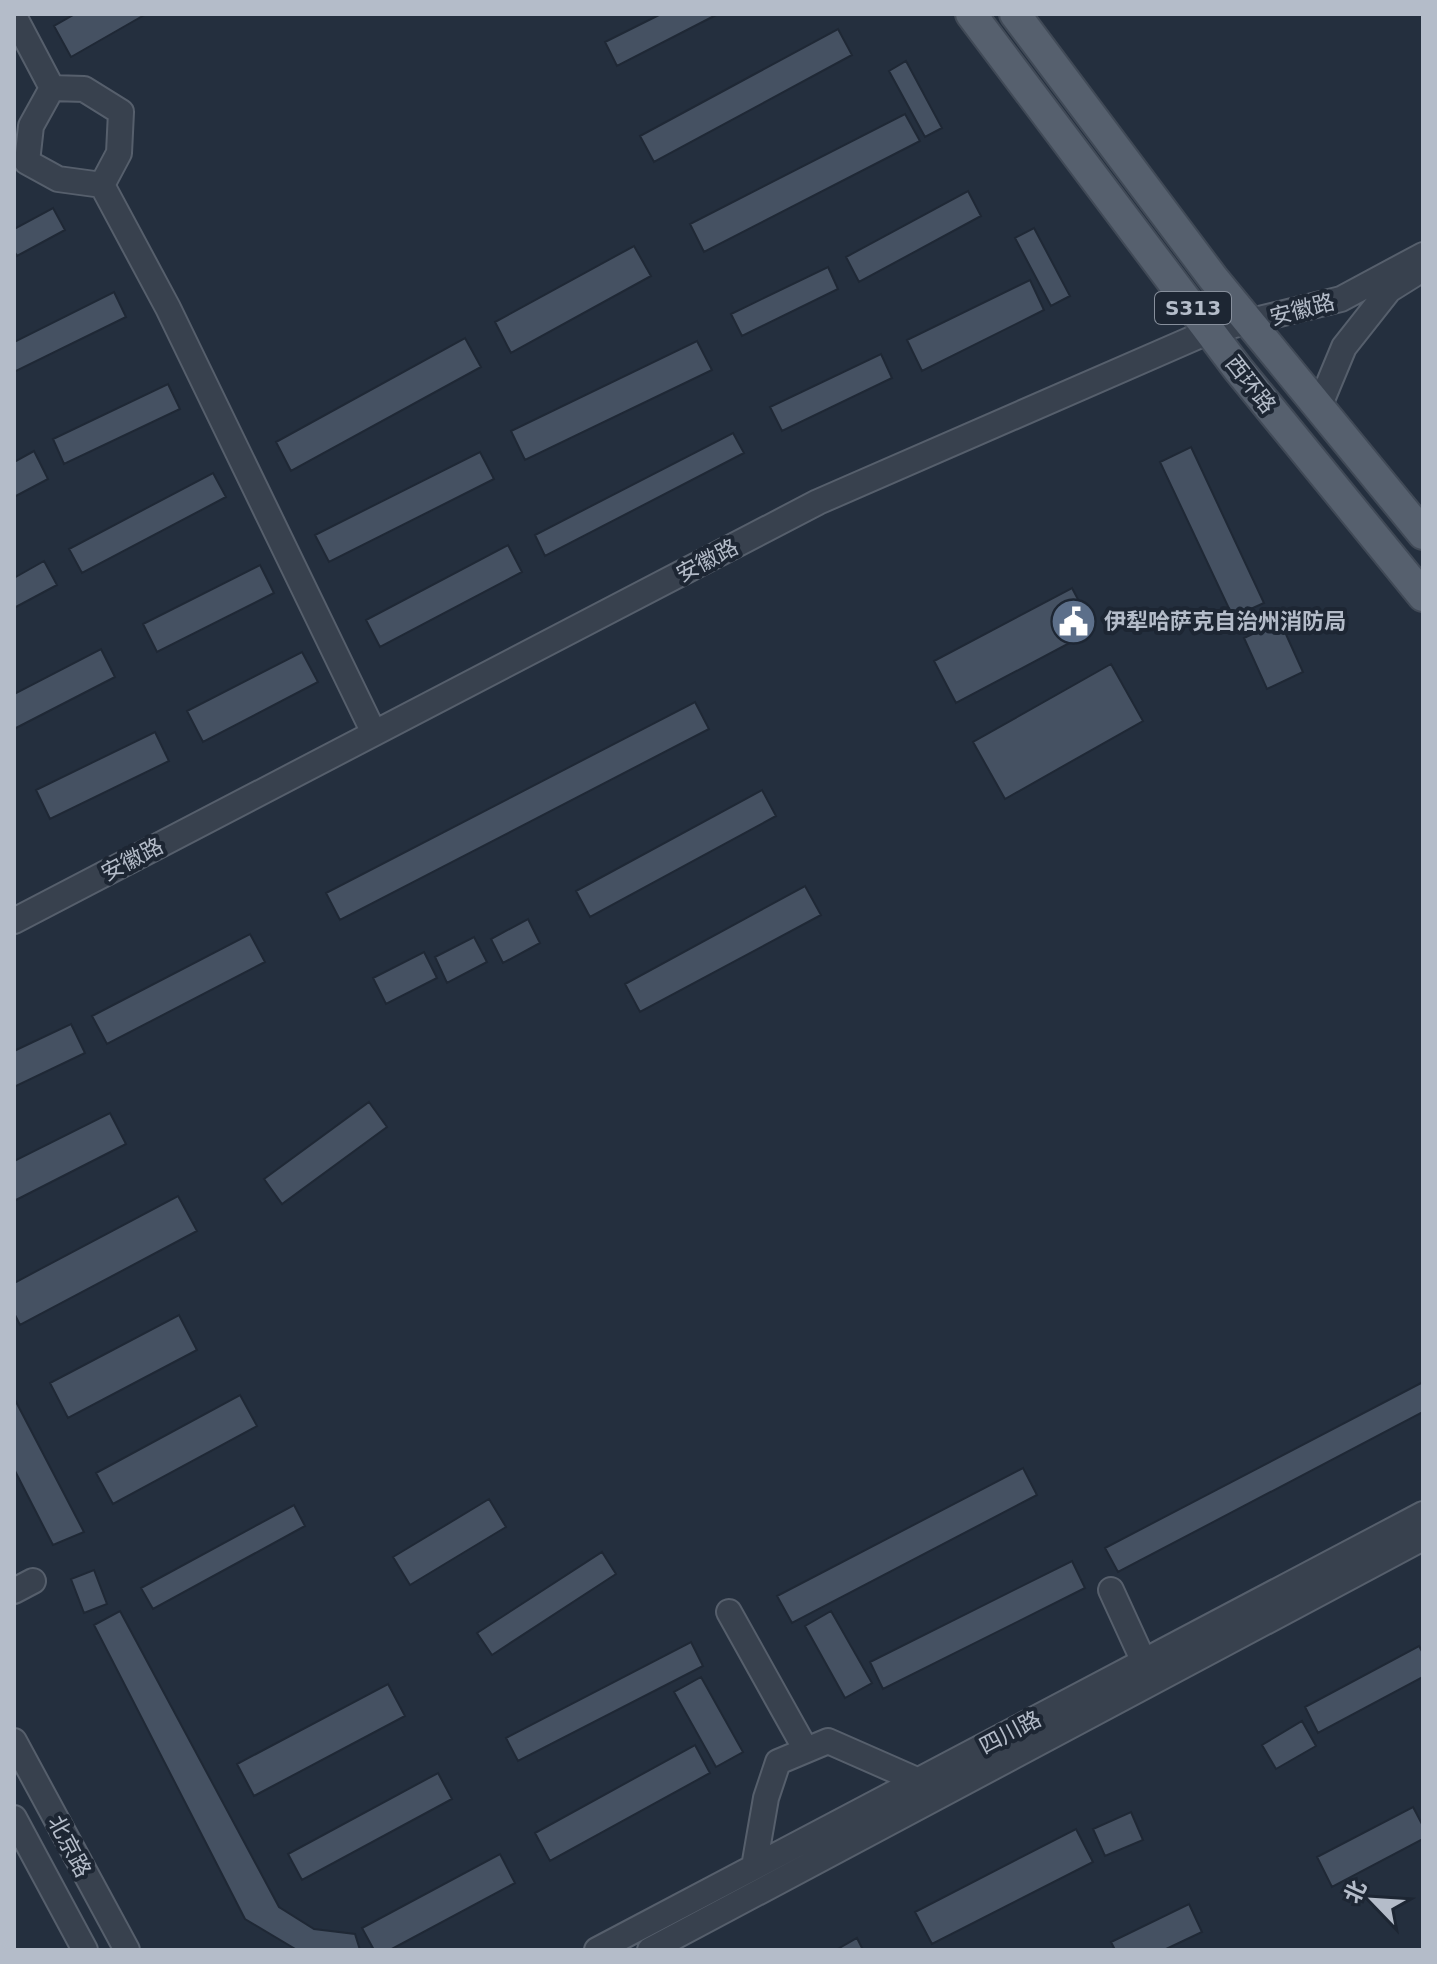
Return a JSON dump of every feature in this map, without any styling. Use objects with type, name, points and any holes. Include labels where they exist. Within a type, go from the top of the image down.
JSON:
[{"type":"main road","name":"西环路","points":[[971,14],[1238,369],[1423,596]]},
{"type":"main road","name":"西环路","points":[[1015,14],[1249,323],[1423,534]]},
{"type":"street","points":[[14,16],[52,88]]},
{"type":"street","points":[[52,88],[84,89],[121,112],[119,153],[102,185]]},
{"type":"street","points":[[52,88],[31,126],[27,162],[58,179],[102,185]]},
{"type":"street","points":[[102,185],[168,308],[374,733]]},
{"type":"street","name":"安徽路","points":[[14,921],[818,502],[1210,331],[1341,299],[1423,255]]},
{"type":"street","points":[[1319,407],[1344,347],[1389,290],[1423,268]]},
{"type":"street","name":"四川路","points":[[597,1950],[1423,1514]]},
{"type":"street","name":"四川路","points":[[650,1950],[1423,1538]]},
{"type":"street","points":[[1111,1590],[1144,1662]]},
{"type":"street","points":[[729,1612],[806,1750]]},
{"type":"street","name":"北京路","points":[[14,1741],[127,1950]]},
{"type":"street","points":[[754,1867],[766,1798],[778,1762],[828,1741],[919,1781]]},
{"type":"street","name":"北京路","points":[[14,1818],[85,1950]]},
{"type":"building","points":[[75,14],[146,14],[71,57],[54,26]]},
{"type":"building","points":[[661,14],[718,14],[617,66],[605,42]]},
{"type":"building","points":[[838,29],[852,55],[654,162],[640,136]]},
{"type":"building","points":[[906,61],[942,128],[925,137],[889,71]]},
{"type":"building","points":[[905,114],[920,141],[704,252],[690,224]]},
{"type":"building","points":[[968,191],[981,216],[859,282],[846,257]]},
{"type":"building","points":[[53,208],[65,230],[17,256],[14,251],[14,229]]},
{"type":"building","points":[[1034,228],[1070,296],[1051,306],[1015,238]]},
{"type":"building","points":[[634,246],[651,276],[511,353],[495,322]]},
{"type":"building","points":[[828,267],[838,289],[742,336],[731,314]]},
{"type":"building","points":[[1030,280],[1044,310],[922,371],[907,340]]},
{"type":"building","points":[[114,292],[126,317],[14,372],[14,342]]},
{"type":"building","points":[[465,338],[481,367],[291,471],[276,442]]},
{"type":"building","points":[[697,341],[712,370],[525,460],[511,431]]},
{"type":"building","points":[[881,354],[892,378],[782,431],[770,407]]},
{"type":"building","points":[[168,384],[180,409],[64,464],[53,439]]},
{"type":"building","points":[[733,433],[744,453],[545,556],[535,535]]},
{"type":"building","points":[[1191,447],[1264,603],[1233,617],[1160,462]]},
{"type":"building","points":[[34,451],[48,479],[14,497],[14,462]]},
{"type":"building","points":[[480,452],[494,479],[329,562],[315,535]]},
{"type":"building","points":[[213,473],[226,497],[82,573],[69,549]]},
{"type":"building","points":[[508,545],[522,572],[380,647],[366,620]]},
{"type":"building","points":[[44,561],[57,585],[14,608],[14,578]]},
{"type":"building","points":[[260,565],[274,593],[157,652],[143,624]]},
{"type":"building","points":[[1072,588],[1094,630],[956,703],[934,661]]},
{"type":"building","points":[[1280,621],[1303,672],[1267,689],[1244,638]]},
{"type":"building","points":[[101,649],[115,677],[14,729],[14,694]]},
{"type":"building","points":[[302,652],[318,682],[203,742],[187,711]]},
{"type":"building","points":[[1111,664],[1143,721],[1005,799],[973,742]]},
{"type":"building","points":[[695,702],[709,729],[340,920],[326,893]]},
{"type":"building","points":[[155,732],[169,761],[50,819],[36,790]]},
{"type":"building","points":[[762,790],[776,816],[590,917],[576,891]]},
{"type":"building","points":[[805,886],[821,915],[640,1012],[625,984]]},
{"type":"building","points":[[528,919],[540,943],[503,963],[491,939]]},
{"type":"building","points":[[250,934],[265,962],[107,1044],[92,1016]]},
{"type":"building","points":[[474,937],[487,962],[447,983],[435,957]]},
{"type":"building","points":[[424,952],[437,978],[386,1004],[373,978]]},
{"type":"building","points":[[71,1024],[85,1053],[14,1087],[14,1051]]},
{"type":"building","points":[[369,1102],[387,1127],[282,1204],[264,1179]]},
{"type":"building","points":[[110,1113],[126,1144],[14,1201],[14,1161]]},
{"type":"building","points":[[178,1196],[197,1231],[20,1325],[14,1313],[14,1283]]},
{"type":"building","points":[[179,1315],[197,1350],[68,1418],[50,1383]]},
{"type":"building","points":[[1423,1382],[1423,1412],[1118,1572],[1105,1548]]},
{"type":"building","points":[[240,1395],[257,1426],[113,1504],[96,1473]]},
{"type":"building","points":[[14,1398],[84,1532],[53,1545],[14,1469]]},
{"type":"building","points":[[1023,1468],[1037,1495],[792,1623],[777,1596]]},
{"type":"building","points":[[489,1499],[506,1527],[410,1585],[393,1557]]},
{"type":"building","points":[[294,1505],[305,1526],[153,1609],[141,1588]]},
{"type":"building","points":[[602,1552],[616,1574],[492,1655],[477,1633]]},
{"type":"building","points":[[1072,1561],[1085,1588],[883,1689],[870,1662]]},
{"type":"building","points":[[94,1570],[107,1604],[84,1613],[71,1579]]},
{"type":"building","points":[[120,1611],[279,1907],[314,1929],[355,1934],[360,1950],[297,1950],[245,1919],[94,1625]]},
{"type":"building","points":[[831,1611],[872,1683],[845,1698],[805,1626]]},
{"type":"building","points":[[691,1642],[703,1666],[518,1761],[506,1738]]},
{"type":"building","points":[[1419,1646],[1423,1653],[1423,1677],[1318,1733],[1305,1707]]},
{"type":"building","points":[[701,1677],[743,1752],[716,1767],[674,1692]]},
{"type":"building","points":[[388,1684],[405,1716],[254,1796],[237,1764]]},
{"type":"building","points":[[1302,1721],[1316,1746],[1276,1769],[1262,1745]]},
{"type":"building","points":[[695,1745],[710,1773],[550,1861],[535,1833]]},
{"type":"building","points":[[438,1773],[452,1799],[302,1880],[288,1854]]},
{"type":"building","points":[[1413,1807],[1423,1826],[1423,1839],[1332,1887],[1317,1857]]},
{"type":"building","points":[[1131,1812],[1143,1840],[1105,1856],[1093,1829]]},
{"type":"building","points":[[1076,1829],[1093,1862],[932,1944],[915,1912]]},
{"type":"building","points":[[500,1854],[515,1883],[390,1950],[374,1950],[362,1928]]},
{"type":"building","points":[[1189,1904],[1202,1932],[1164,1950],[1115,1950],[1111,1942]]},
{"type":"building","points":[[857,1938],[863,1950],[836,1950]]},
{"type":"place","name":"伊犁哈萨克自治州消防局","points":[[1073,621]]}]
